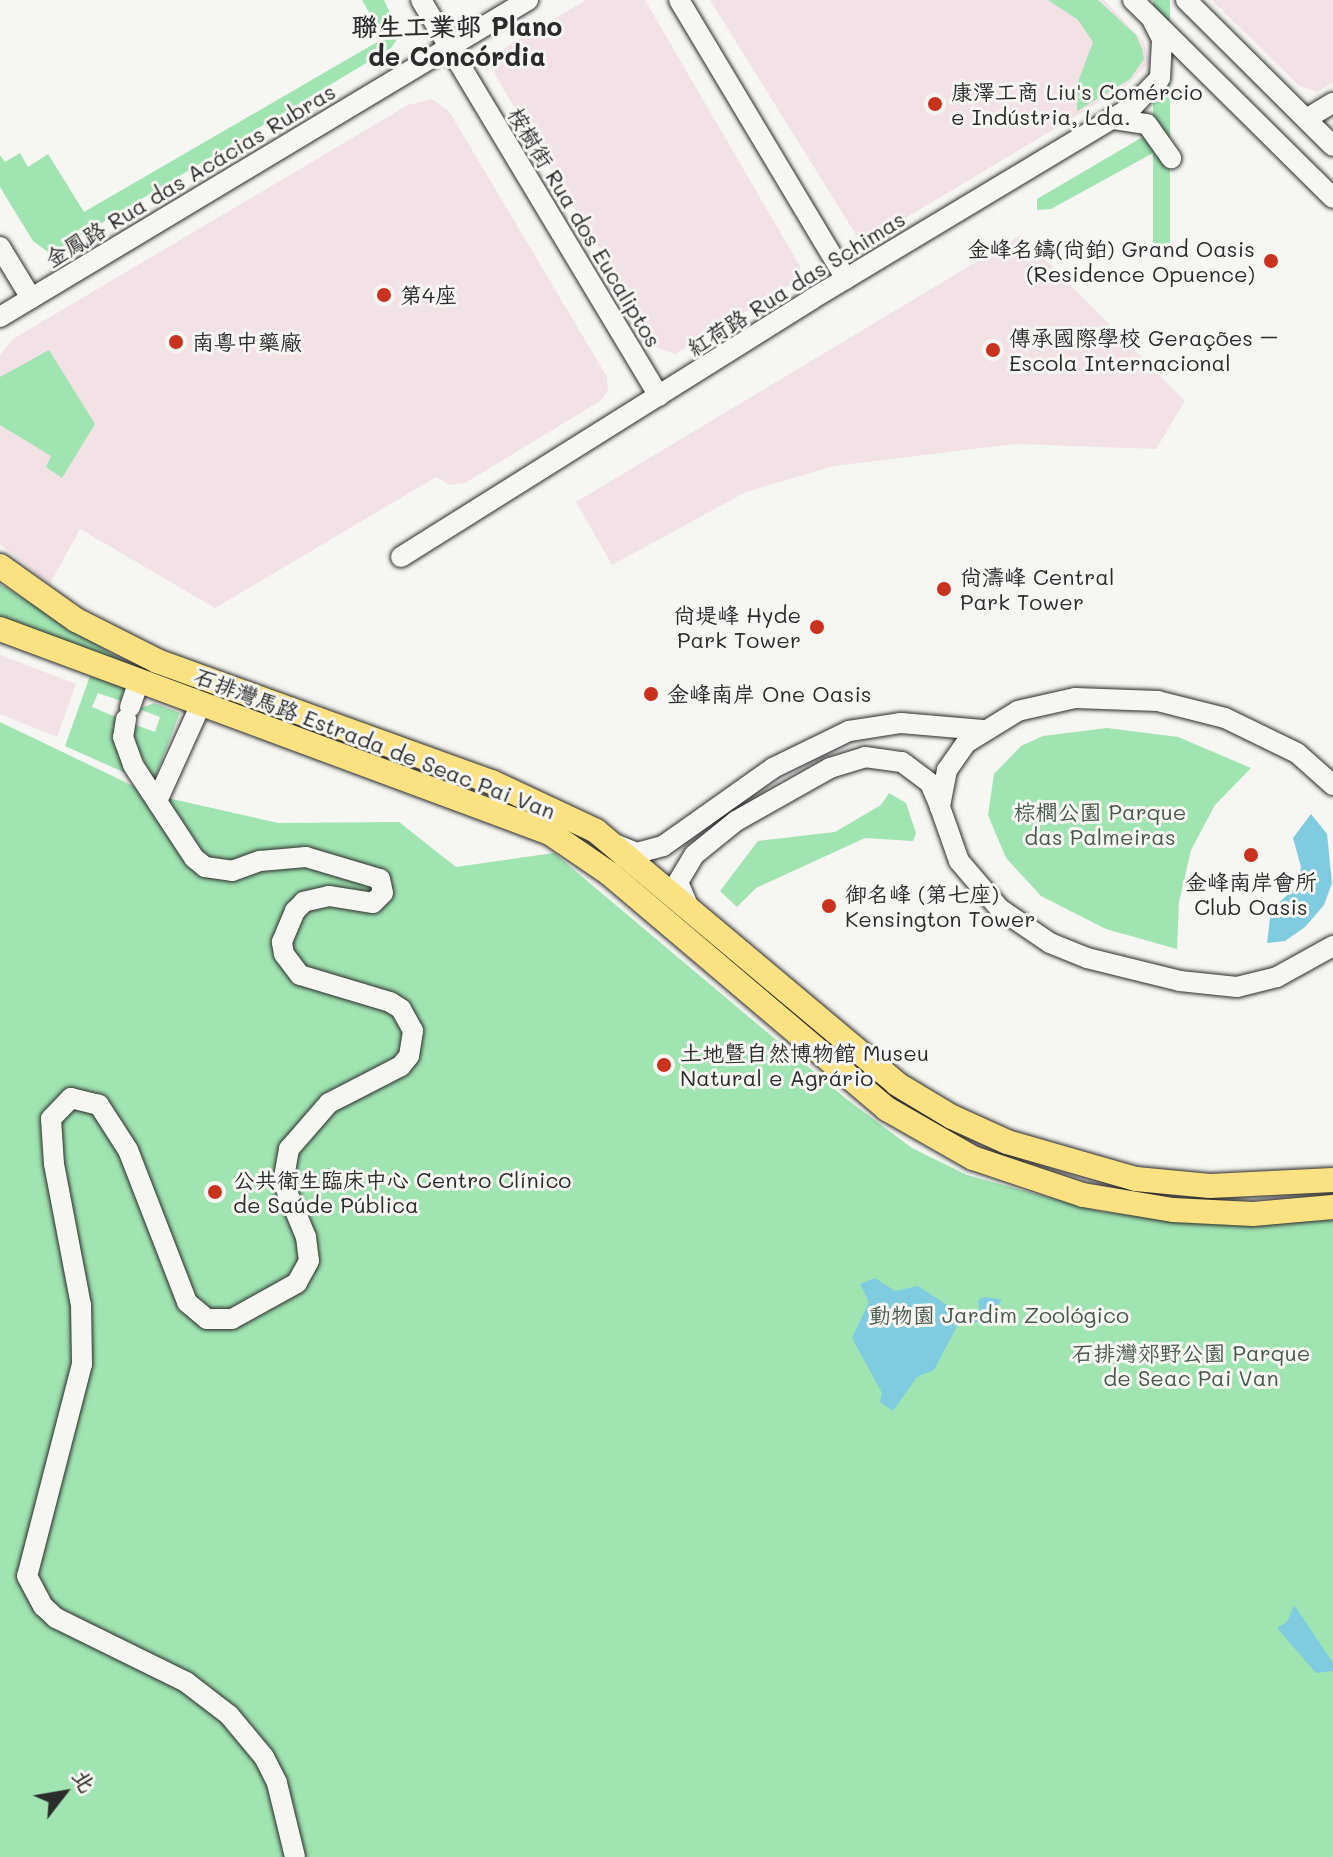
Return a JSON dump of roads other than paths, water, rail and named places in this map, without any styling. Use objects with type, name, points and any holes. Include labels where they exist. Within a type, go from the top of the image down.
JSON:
[{"type":"main road","name":"石排灣馬路 Estrada de Seac Pai Van","points":[[0,566],[115,642],[492,782],[557,810],[613,843],[897,1084],[952,1117],[1007,1142],[1136,1179],[1210,1186],[1333,1180]]},
{"type":"main road","name":"石排灣馬路 Estrada de Seac Pai Van","points":[[0,629],[550,833],[610,874],[841,1074],[887,1109],[973,1158],[1083,1195],[1159,1209],[1253,1214],[1333,1207]]},
{"type":"street","name":"桉樹街 Rua dos Eucaliptos","points":[[421,0],[659,396]]},
{"type":"street","name":"金鳳路 Rua das Acácias Rubras","points":[[0,317],[528,0]]},
{"type":"street","points":[[679,0],[846,279]]},
{"type":"street","points":[[1133,0],[1333,198]]},
{"type":"street","points":[[1186,0],[1333,146]]},
{"type":"street","name":"紅荷路 Rua das Schimas","points":[[401,557],[1149,94],[1160,78],[1162,39],[1153,21]]},
{"type":"street","points":[[1306,119],[1333,103]]},
{"type":"street","points":[[1110,120],[1135,119],[1147,124],[1171,158]]},
{"type":"street","points":[[0,247],[31,298]]},
{"type":"street","points":[[139,681],[128,713],[125,749],[194,858],[218,871],[306,857],[380,879],[383,893],[373,903],[329,896],[304,902],[295,911],[282,942],[284,954],[300,975],[401,1009],[409,1019],[413,1044],[401,1066],[329,1103],[300,1132],[282,1165],[283,1182],[309,1249],[305,1273],[287,1290],[232,1319],[207,1319],[187,1302],[128,1150],[99,1105],[71,1098],[55,1110],[50,1129],[81,1305],[82,1364],[27,1576],[38,1599],[56,1618],[186,1682],[229,1715],[277,1783],[295,1857]]},
{"type":"street","points":[[940,807],[947,770],[983,730],[1055,700],[1158,701],[1225,718],[1324,768],[1333,785]]},
{"type":"street","points":[[157,801],[201,704]]},
{"type":"street","points":[[613,843],[637,853],[663,846],[773,768],[849,731],[901,723],[983,730]]},
{"type":"street","points":[[689,908],[678,882],[694,855],[736,821],[830,768],[865,757],[902,762],[930,783],[940,807],[947,839],[976,884],[1029,930],[1075,953],[1180,981],[1237,987],[1277,977],[1333,946]]},
{"type":"street","points":[[1313,959],[1333,953]]},
{"type":"water","points":[[1311,814],[1327,834],[1332,883],[1324,905],[1305,927],[1285,941],[1267,943],[1271,910],[1298,885],[1301,867],[1293,838]]},
{"type":"water","points":[[875,1278],[895,1291],[918,1286],[962,1315],[980,1315],[978,1300],[985,1297],[1002,1300],[984,1321],[958,1324],[934,1370],[917,1377],[893,1411],[880,1402],[882,1393],[852,1338],[869,1302],[860,1284]]},
{"type":"water","points":[[1294,1605],[1333,1663],[1333,1671],[1316,1673],[1277,1628],[1287,1622]]},
{"type":"place","name":"康澤工商 Liu's Comércio e Indústria, Lda.","points":[[935,104]]},
{"type":"place","name":"金峰名鑄(尚鉑) Grand Oasis (Residence Opuence)","points":[[1271,261]]},
{"type":"place","name":"第4座","points":[[384,295]]},
{"type":"place","name":"南粵中藥廠","points":[[176,342]]},
{"type":"place","name":"傳承國際學校 Gerações – Escola Internacional","points":[[993,350]]},
{"type":"place","name":"尚濤峰 Central Park Tower","points":[[944,589]]},
{"type":"place","name":"尚堤峰 Hyde Park Tower","points":[[817,627]]},
{"type":"place","name":"金峰南岸 One Oasis","points":[[651,694]]},
{"type":"place","name":"金峰南岸會所 Club Oasis","points":[[1251,855]]},
{"type":"place","name":"御名峰 (第七座) Kensington Tower","points":[[829,906]]},
{"type":"place","name":"土地暨自然博物館 Museu Natural e Agrário","points":[[664,1065]]},
{"type":"place","name":"公共衛生臨床中心 Centro Clínico de Saúde Pública","points":[[215,1192]]},
{"type":"district","name":"聯生工業邨 Plano de Concórdia","points":[[457,42]]},
{"type":"park label","name":"棕櫚公園 Parque das Palmeiras","points":[[1100,824]]},
{"type":"park label","name":"動物園 Jardim Zoológico","points":[[999,1315]]},
{"type":"park label","name":"石排灣郊野公園 Parque de Seac Pai Van","points":[[1191,1364]]}]
